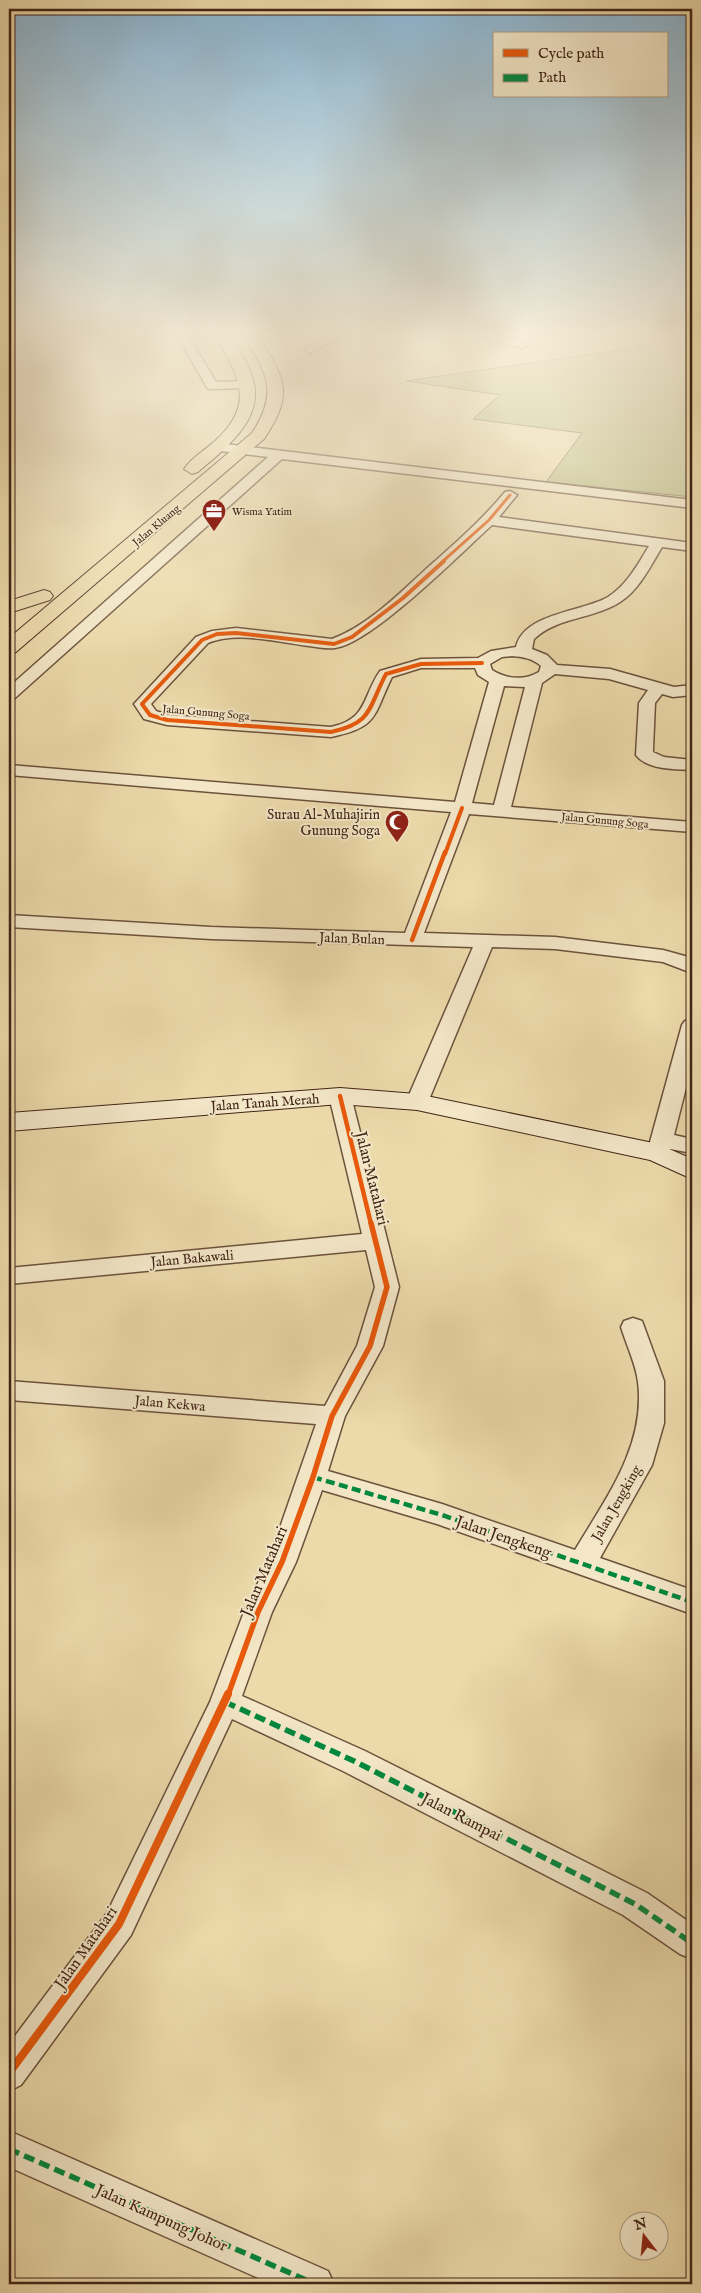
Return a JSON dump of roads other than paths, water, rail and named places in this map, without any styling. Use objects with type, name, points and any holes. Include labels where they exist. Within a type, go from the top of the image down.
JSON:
[{"type":"highway","points":[[183,477],[224,439]]},
{"type":"highway","name":"Jalan Kluang","points":[[9,648],[255,439]]},
{"type":"highway","name":"Jalan Kluang","points":[[9,626],[169,490]]},
{"type":"highway","points":[[9,607],[44,596]]},
{"type":"street","points":[[217,447],[688,504]]},
{"type":"street","points":[[9,695],[278,455]]},
{"type":"street","name":"Jalan Gunung Soga","points":[[482,663],[435,662],[396,669],[386,674],[366,719],[352,729],[332,732],[167,720],[150,715],[142,704],[202,640],[217,634],[236,633],[334,644],[352,637],[403,598],[489,520],[510,495]]},
{"type":"street","points":[[489,520],[692,547]]},
{"type":"street","points":[[523,652],[527,637],[539,628],[603,605],[621,594],[634,581],[658,543]]},
{"type":"street","points":[[523,652],[546,660],[550,669],[548,674],[535,680],[517,682],[498,680],[484,672],[482,663],[493,655],[523,652]]},
{"type":"street","points":[[550,669],[610,674],[657,689],[673,692],[692,690]]},
{"type":"street","points":[[412,940],[462,808],[498,680]]},
{"type":"street","points":[[501,811],[535,680]]},
{"type":"street","points":[[657,689],[647,703],[645,755],[660,762],[692,765]]},
{"type":"street","name":"Jalan Gunung Soga","points":[[9,770],[692,827]]},
{"type":"street","name":"Jalan Bulan","points":[[9,921],[211,933],[485,941],[597,947],[663,956],[689,962]]},
{"type":"street","points":[[417,1102],[485,941]]},
{"type":"street","points":[[692,1025],[660,1146],[692,1146]]},
{"type":"street","name":"Jalan Tanah Merah","points":[[9,1122],[340,1096],[417,1102],[660,1146],[692,1170]]},
{"type":"street","name":"Jalan Matahari","points":[[9,2073],[119,1924],[225,1702],[258,1612],[282,1562],[313,1477],[332,1416],[370,1346],[387,1287],[340,1096]]},
{"type":"street","name":"Jalan Bakawali","points":[[9,1276],[375,1241]]},
{"type":"street","name":"Jalan Jengking","points":[[582,1562],[639,1465],[651,1423],[652,1381],[634,1327]]},
{"type":"street","name":"Jalan Kekwa","points":[[9,1390],[332,1416]]},
{"type":"street","name":"Jalan Jengkeng","points":[[313,1477],[442,1515],[582,1562],[692,1602]]},
{"type":"street","name":"Jalan Rampai","points":[[225,1702],[354,1761],[635,1904],[692,1942]]},
{"type":"street","name":"Jalan Kampung Johor","points":[[9,2149],[315,2284]]},
{"type":"place","name":"Wisma Yatim","points":[[214,532]]},
{"type":"place","name":"Surau Al-Muhajirin Gunung Soga","points":[[397,843]]}]
